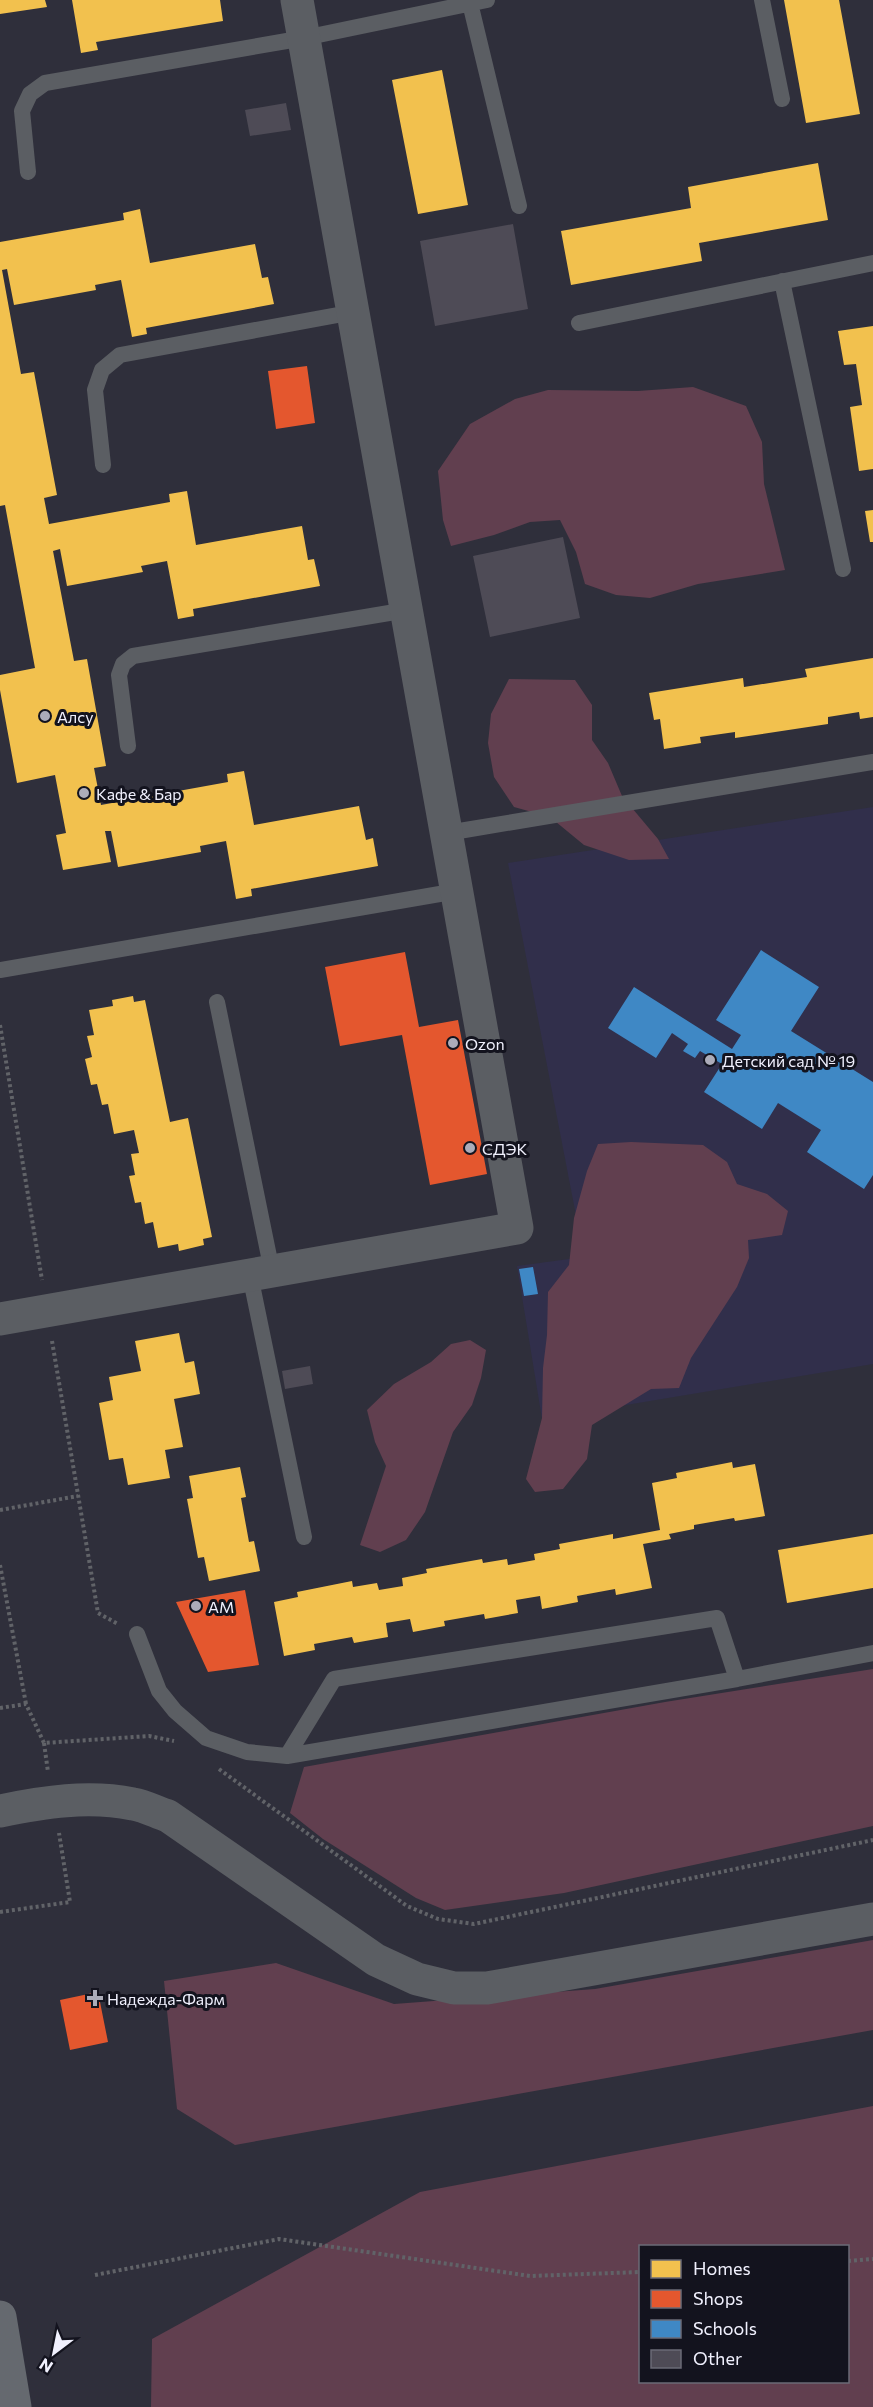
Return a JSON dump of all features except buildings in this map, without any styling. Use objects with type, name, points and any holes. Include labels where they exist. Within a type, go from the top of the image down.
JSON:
[{"type":"main road","points":[[0,2317],[15,2407]]},
{"type":"street","points":[[0,1318],[517,1228],[297,0]]},
{"type":"street","points":[[0,1811],[53,1800],[100,1800],[133,1804],[168,1816],[376,1960],[417,1979],[454,1988],[487,1988],[873,1919]]},
{"type":"lane","points":[[28,172],[22,111],[30,94],[45,83],[304,38],[487,0]]},
{"type":"lane","points":[[762,0],[782,99]]},
{"type":"lane","points":[[470,3],[519,206]]},
{"type":"lane","points":[[579,323],[873,263]]},
{"type":"lane","points":[[782,281],[843,569]]},
{"type":"lane","points":[[103,465],[95,390],[102,370],[120,355],[354,312]]},
{"type":"lane","points":[[128,746],[119,675],[123,664],[133,656],[407,610]]},
{"type":"lane","points":[[447,834],[873,762]]},
{"type":"lane","points":[[0,970],[457,891]]},
{"type":"lane","points":[[217,1002],[304,1537]]},
{"type":"lane","points":[[287,1756],[334,1679],[717,1618],[737,1679]]},
{"type":"lane","points":[[137,1634],[159,1691],[175,1711],[206,1738],[247,1752],[287,1756],[737,1679],[873,1653]]},
{"type":"path","points":[[0,1510],[78,1496]]},
{"type":"path","points":[[0,1565],[26,1704],[44,1743],[70,1902],[0,1912]]},
{"type":"path","points":[[0,1708],[26,1704]]},
{"type":"path","points":[[44,1743],[149,1736],[182,1746]]},
{"type":"path","points":[[217,1767],[407,1906],[438,1919],[474,1924],[873,1840]]},
{"type":"path","points":[[95,2275],[279,2239],[530,2276],[639,2272]]},
{"type":"path","points":[[849,2262],[873,2259]]},
{"type":"shaded area","points":[[693,387],[746,406],[762,442],[764,484],[785,570],[698,584],[650,598],[616,595],[585,584],[576,552],[560,520],[530,522],[494,535],[451,546],[443,520],[438,471],[470,424],[515,399],[548,390],[638,391]]},
{"type":"shaded area","points":[[509,679],[575,680],[592,705],[592,740],[608,763],[622,796],[658,839],[669,859],[629,860],[584,845],[550,817],[514,807],[494,777],[488,743],[491,714]]},
{"type":"shaded area","name":"Детский сад № 19","points":[[873,807],[873,1364],[542,1419],[517,1266],[584,1257],[508,863]]},
{"type":"shaded area","points":[[631,1142],[703,1145],[727,1162],[737,1184],[767,1194],[788,1211],[782,1235],[748,1240],[749,1258],[737,1287],[691,1358],[679,1388],[651,1389],[592,1425],[587,1459],[563,1489],[535,1492],[526,1479],[542,1418],[548,1292],[569,1265],[574,1218],[587,1171],[598,1144]]},
{"type":"shaded area","points":[[470,1340],[486,1350],[481,1378],[472,1405],[453,1432],[425,1512],[406,1540],[380,1552],[360,1545],[386,1466],[375,1442],[367,1410],[394,1384],[431,1362],[451,1344]]},
{"type":"shaded area","points":[[873,1669],[873,1826],[564,1893],[445,1910],[416,1898],[323,1839],[290,1813],[304,1767],[665,1702]]},
{"type":"shaded area","points":[[873,1940],[873,2030],[235,2145],[177,2109],[164,1981],[276,1963],[394,2004],[595,1989]]},
{"type":"shaded area","points":[[873,2106],[873,2407],[151,2407],[152,2339],[420,2192]]},
{"type":"place","name":"Алсу","points":[[45,716]]},
{"type":"place","name":"Кафе & Бар","points":[[84,793]]},
{"type":"place","name":"Ozon","points":[[453,1043]]},
{"type":"place","name":"Детский сад № 19","points":[[710,1060]]},
{"type":"place","name":"СДЭК","points":[[470,1148]]},
{"type":"place","name":"АМ","points":[[196,1606]]},
{"type":"place","name":"Надежда-Фарм","points":[[95,1998]]}]
